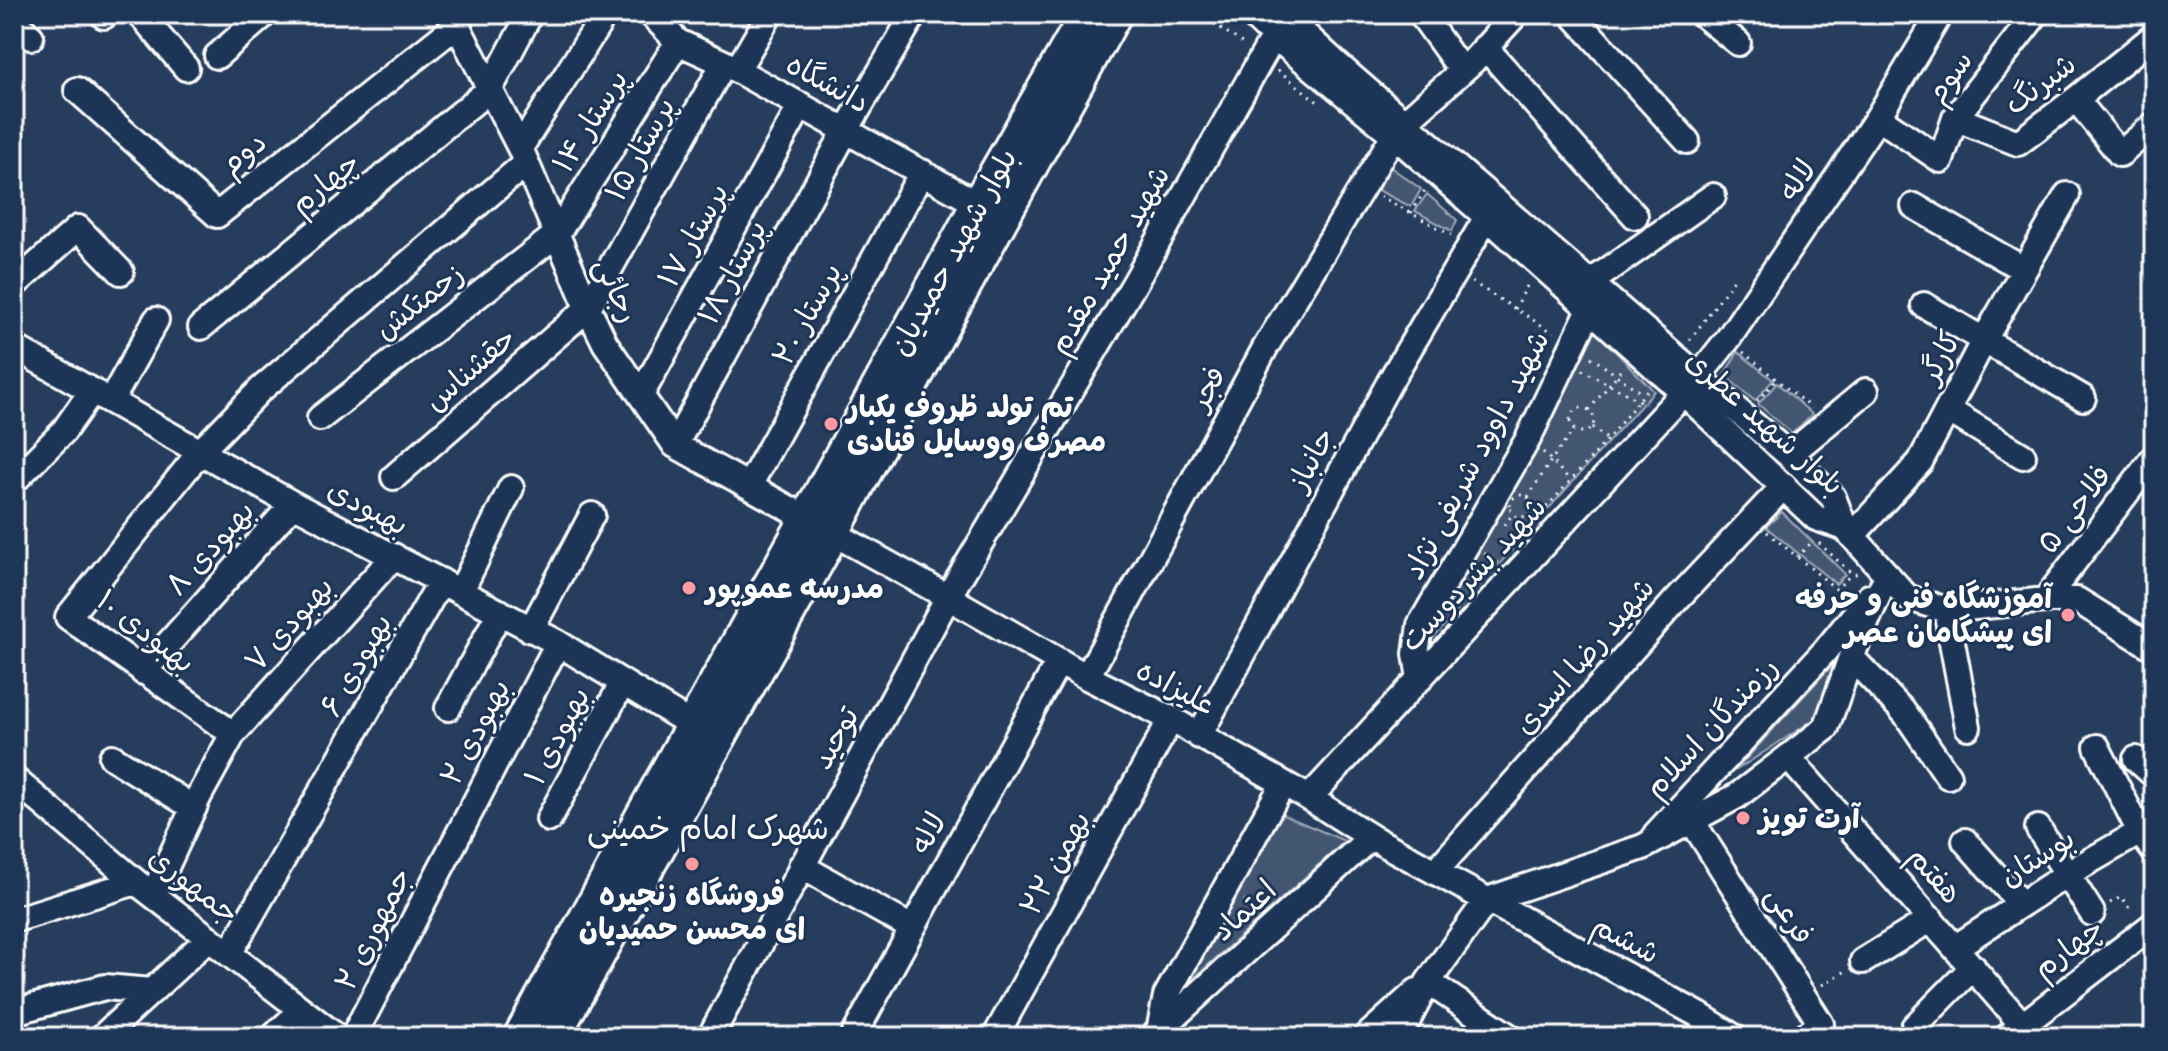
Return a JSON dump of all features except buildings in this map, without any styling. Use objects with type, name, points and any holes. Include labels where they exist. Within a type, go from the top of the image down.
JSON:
[{"type":"main road","name":"بلوار شهید حمیدیان","points":[[938,306],[978,204],[1087,14]]},
{"type":"main road","name":"بلوار شهید حمیدیان","points":[[520,1037],[590,939],[938,306],[1115,14]]},
{"type":"main road","name":"بلوار شهید حمیدیان","points":[[553,1037],[590,939]]},
{"type":"street","points":[[140,14],[186,68]]},
{"type":"street","points":[[217,56],[265,14]]},
{"type":"street","points":[[490,89],[530,14]]},
{"type":"street","points":[[200,452],[260,390],[523,155],[605,14]]},
{"type":"street","name":"دانشگاه","points":[[651,14],[678,42],[731,66],[978,204]]},
{"type":"street","name":"پرستار ۱۵","points":[[588,308],[731,66],[770,14]]},
{"type":"street","name":"پرستار ۱۸","points":[[675,445],[846,130],[914,14]]},
{"type":"street","name":"بلوار شهید عطری","points":[[1251,14],[1273,36],[1337,64],[1487,217],[1590,309],[1630,363],[1692,386],[1789,455],[1833,497],[1849,532]]},
{"type":"street","points":[[1421,14],[1462,71]]},
{"type":"street","name":"فجر","points":[[1087,677],[1265,348],[1399,129],[1462,71],[1516,14]]},
{"type":"street","points":[[1572,14],[1687,141]]},
{"type":"street","points":[[1702,14],[1738,43]]},
{"type":"street","name":"لاله","points":[[1692,386],[1728,339],[1878,117],[1940,14]]},
{"type":"street","name":"سوم","points":[[1878,117],[1941,160],[1955,118],[2036,14]]},
{"type":"street","name":"رجائی","points":[[455,19],[523,155],[605,343],[675,445],[820,525]]},
{"type":"street","name":"دوم","points":[[77,90],[217,215],[455,19]]},
{"type":"street","name":"شهید حمید مقدم","points":[[948,597],[1133,286],[1273,36]]},
{"type":"street","name":"شبرنگ","points":[[1955,118],[2018,143],[2154,36]]},
{"type":"street","name":"پرستار ۱۴","points":[[557,234],[678,42]]},
{"type":"street","points":[[1485,47],[1635,216]]},
{"type":"street","name":"چهارم","points":[[201,327],[490,89]]},
{"type":"street","points":[[2076,99],[2120,154],[2154,125]]},
{"type":"street","name":"پرستار ۱۷","points":[[641,395],[801,105]]},
{"type":"street","name":"بلوار شهید عطری","points":[[1399,129],[1591,282],[1677,357],[1692,386],[1784,486],[1816,518],[1849,532]]},
{"type":"street","name":"پرستار ۲۰","points":[[749,486],[922,172]]},
{"type":"street","name":"کارگر","points":[[1849,532],[1920,462],[2023,269],[2067,195]]},
{"type":"street","points":[[1591,282],[1713,196]]},
{"type":"street","points":[[1914,206],[2023,269]]},
{"type":"street","name":"جانباز","points":[[1199,736],[1389,383],[1487,217]]},
{"type":"street","points":[[14,285],[78,228],[121,272]]},
{"type":"street","name":"زحمتکش","points":[[320,418],[557,234]]},
{"type":"street","points":[[1924,305],[2083,398]]},
{"type":"street","name":"حقشناس","points":[[394,477],[588,308]]},
{"type":"street","name":"شهید داوود شریفی نژاد","points":[[1420,679],[1416,654],[1420,625],[1528,439],[1590,309]]},
{"type":"street","points":[[14,481],[101,396],[156,320]]},
{"type":"street","name":"بهبودی","points":[[14,347],[293,504],[558,643],[705,733]]},
{"type":"street","name":"شهید بشردوست","points":[[1309,798],[1692,386]]},
{"type":"street","points":[[1789,455],[1866,391]]},
{"type":"street","points":[[1948,410],[2023,456]]},
{"type":"street","name":"بهبودی ۱۰","points":[[200,452],[68,617],[233,734]]},
{"type":"street","name":"فلاحی ۵","points":[[2045,600],[2153,456]]},
{"type":"street","name":"شهید رضا اسدی","points":[[1435,872],[1677,599],[1784,486]]},
{"type":"street","name":"بهبودی ۶","points":[[229,954],[326,780],[511,488]]},
{"type":"street","name":"بهبودی ۸","points":[[143,672],[293,504]]},
{"type":"street","points":[[531,630],[592,515]]},
{"type":"street","name":"علیزاده","points":[[820,525],[1087,677],[1171,719],[1371,837],[1487,900]]},
{"type":"street","points":[[1849,532],[1907,597],[1946,610],[2045,600],[2077,600],[2154,648]]},
{"type":"street","name":"بهبودی ۷","points":[[144,888],[194,808],[233,734],[394,556]]},
{"type":"street","name":"رزمندگان اسلام","points":[[1487,900],[1643,847],[1737,796],[1826,728],[1851,657],[1887,575]]},
{"type":"street","name":"رزمندگان اسلام","points":[[1643,847],[1825,651],[1887,575]]},
{"type":"street","name":"توحید","points":[[710,1037],[948,597]]},
{"type":"street","points":[[1946,610],[1968,727]]},
{"type":"street","points":[[448,708],[500,612]]},
{"type":"street","name":"بهبودی ۲","points":[[450,850],[558,643]]},
{"type":"street","points":[[1851,657],[1905,713],[1948,776]]},
{"type":"street","name":"لاله","points":[[853,1037],[1059,661]]},
{"type":"street","name":"بهبودی ۱","points":[[549,819],[622,684]]},
{"type":"street","name":"۲۲ بهمن","points":[[995,1037],[1171,719]]},
{"type":"street","points":[[2097,747],[2149,836]]},
{"type":"street","points":[[112,757],[194,808]]},
{"type":"street","name":"هفتم","points":[[1788,757],[1973,967],[2020,1033]]},
{"type":"street","name":"جمهوری","points":[[14,779],[144,888],[337,1037]]},
{"type":"street","name":"اعتماد","points":[[1156,1034],[1166,996],[1283,784]]},
{"type":"street","name":"فرعی","points":[[1692,821],[1821,1024],[1803,1037]]},
{"type":"street","points":[[2038,828],[2092,913]]},
{"type":"street","name":"بوستان","points":[[1956,947],[2069,873],[2149,836]]},
{"type":"street","name":"اعتماد","points":[[1156,1034],[1371,837]]},
{"type":"street","points":[[1965,841],[2021,904]]},
{"type":"street","name":"جمهوری ۲","points":[[353,1037],[450,850]]},
{"type":"street","points":[[801,866],[912,928]]},
{"type":"street","points":[[14,920],[144,888]]},
{"type":"street","points":[[1399,1037],[1428,982],[1487,900]]},
{"type":"street","name":"ششم","points":[[1487,900],[1734,1037]]},
{"type":"street","points":[[1863,961],[1931,919]]},
{"type":"street","name":"چهارم","points":[[2020,1033],[2150,927]]},
{"type":"street","points":[[102,1037],[209,938]]},
{"type":"street","points":[[1914,1027],[1973,967]]},
{"type":"street","points":[[1366,1037],[1428,982]]},
{"type":"street","points":[[1428,982],[1510,1037]]},
{"type":"street","points":[[14,1012],[105,987],[152,991]]},
{"type":"street","points":[[273,1037],[302,1010]]},
{"type":"path","points":[[1201,14],[1273,36],[1328,110]]},
{"type":"path","points":[[1363,186],[1471,246]]},
{"type":"path","points":[[1411,213],[1425,190]]},
{"type":"path","points":[[1515,309],[1540,264]]},
{"type":"path","points":[[1455,272],[1515,309],[1609,383],[1664,417]]},
{"type":"path","points":[[1677,357],[1735,278]]},
{"type":"path","points":[[1728,339],[1829,423]]},
{"type":"path","points":[[1569,353],[1617,375],[1643,394]]},
{"type":"path","points":[[1589,410],[1609,383],[1630,363]]},
{"type":"path","points":[[1755,404],[1776,380]]},
{"type":"path","points":[[1516,540],[1602,446],[1650,387]]},
{"type":"path","points":[[1582,407],[1589,410],[1594,421],[1592,427],[1580,432],[1574,430],[1570,416],[1574,410],[1582,407]]},
{"type":"path","points":[[1528,497],[1574,430]]},
{"type":"path","points":[[1528,439],[1552,459],[1570,480],[1591,495]]},
{"type":"path","points":[[1520,494],[1528,497],[1532,502],[1527,515],[1519,517],[1513,514],[1509,506],[1512,498],[1520,494]]},
{"type":"path","points":[[1752,520],[1836,589],[1852,574]]},
{"type":"path","points":[[1797,557],[1815,539]]},
{"type":"path","points":[[1468,542],[1516,576]]},
{"type":"path","points":[[1228,882],[1271,929]]},
{"type":"path","points":[[2092,913],[2121,897],[2150,927]]},
{"type":"path","points":[[1803,996],[1863,961]]},
{"type":"shaded area","points":[[1382,161],[1421,189],[1411,207],[1368,185]]},
{"type":"shaded area","points":[[1427,194],[1457,220],[1452,231],[1415,211]]},
{"type":"shaded area","points":[[1592,328],[1654,391],[1432,639]]},
{"type":"shaded area","points":[[1738,352],[1773,380],[1755,401],[1724,375]]},
{"type":"shaded area","points":[[1777,383],[1812,414],[1792,434],[1758,404]]},
{"type":"shaded area","points":[[1782,512],[1845,574],[1836,584],[1766,527]]},
{"type":"shaded area","points":[[1836,661],[1818,717],[1735,771]]},
{"type":"shaded area","points":[[1281,814],[1345,841],[1174,996]]},
{"type":"place","name":"تم تولد ظروف یکبار مصرف ووسایل قنادی","points":[[831,424]]},
{"type":"place","name":"مدرسه عموپور","points":[[689,588]]},
{"type":"place","name":"آموزشگاه فنی و حرفه ای پیشگامان عصر","points":[[2068,615]]},
{"type":"place","name":"آرت تویز","points":[[1743,818]]},
{"type":"place","name":"فروشگاه زنجیره ای محسن حمیدیان","points":[[692,864]]},
{"type":"district","name":"شهرک امام خمینی","points":[[708,828]]}]
